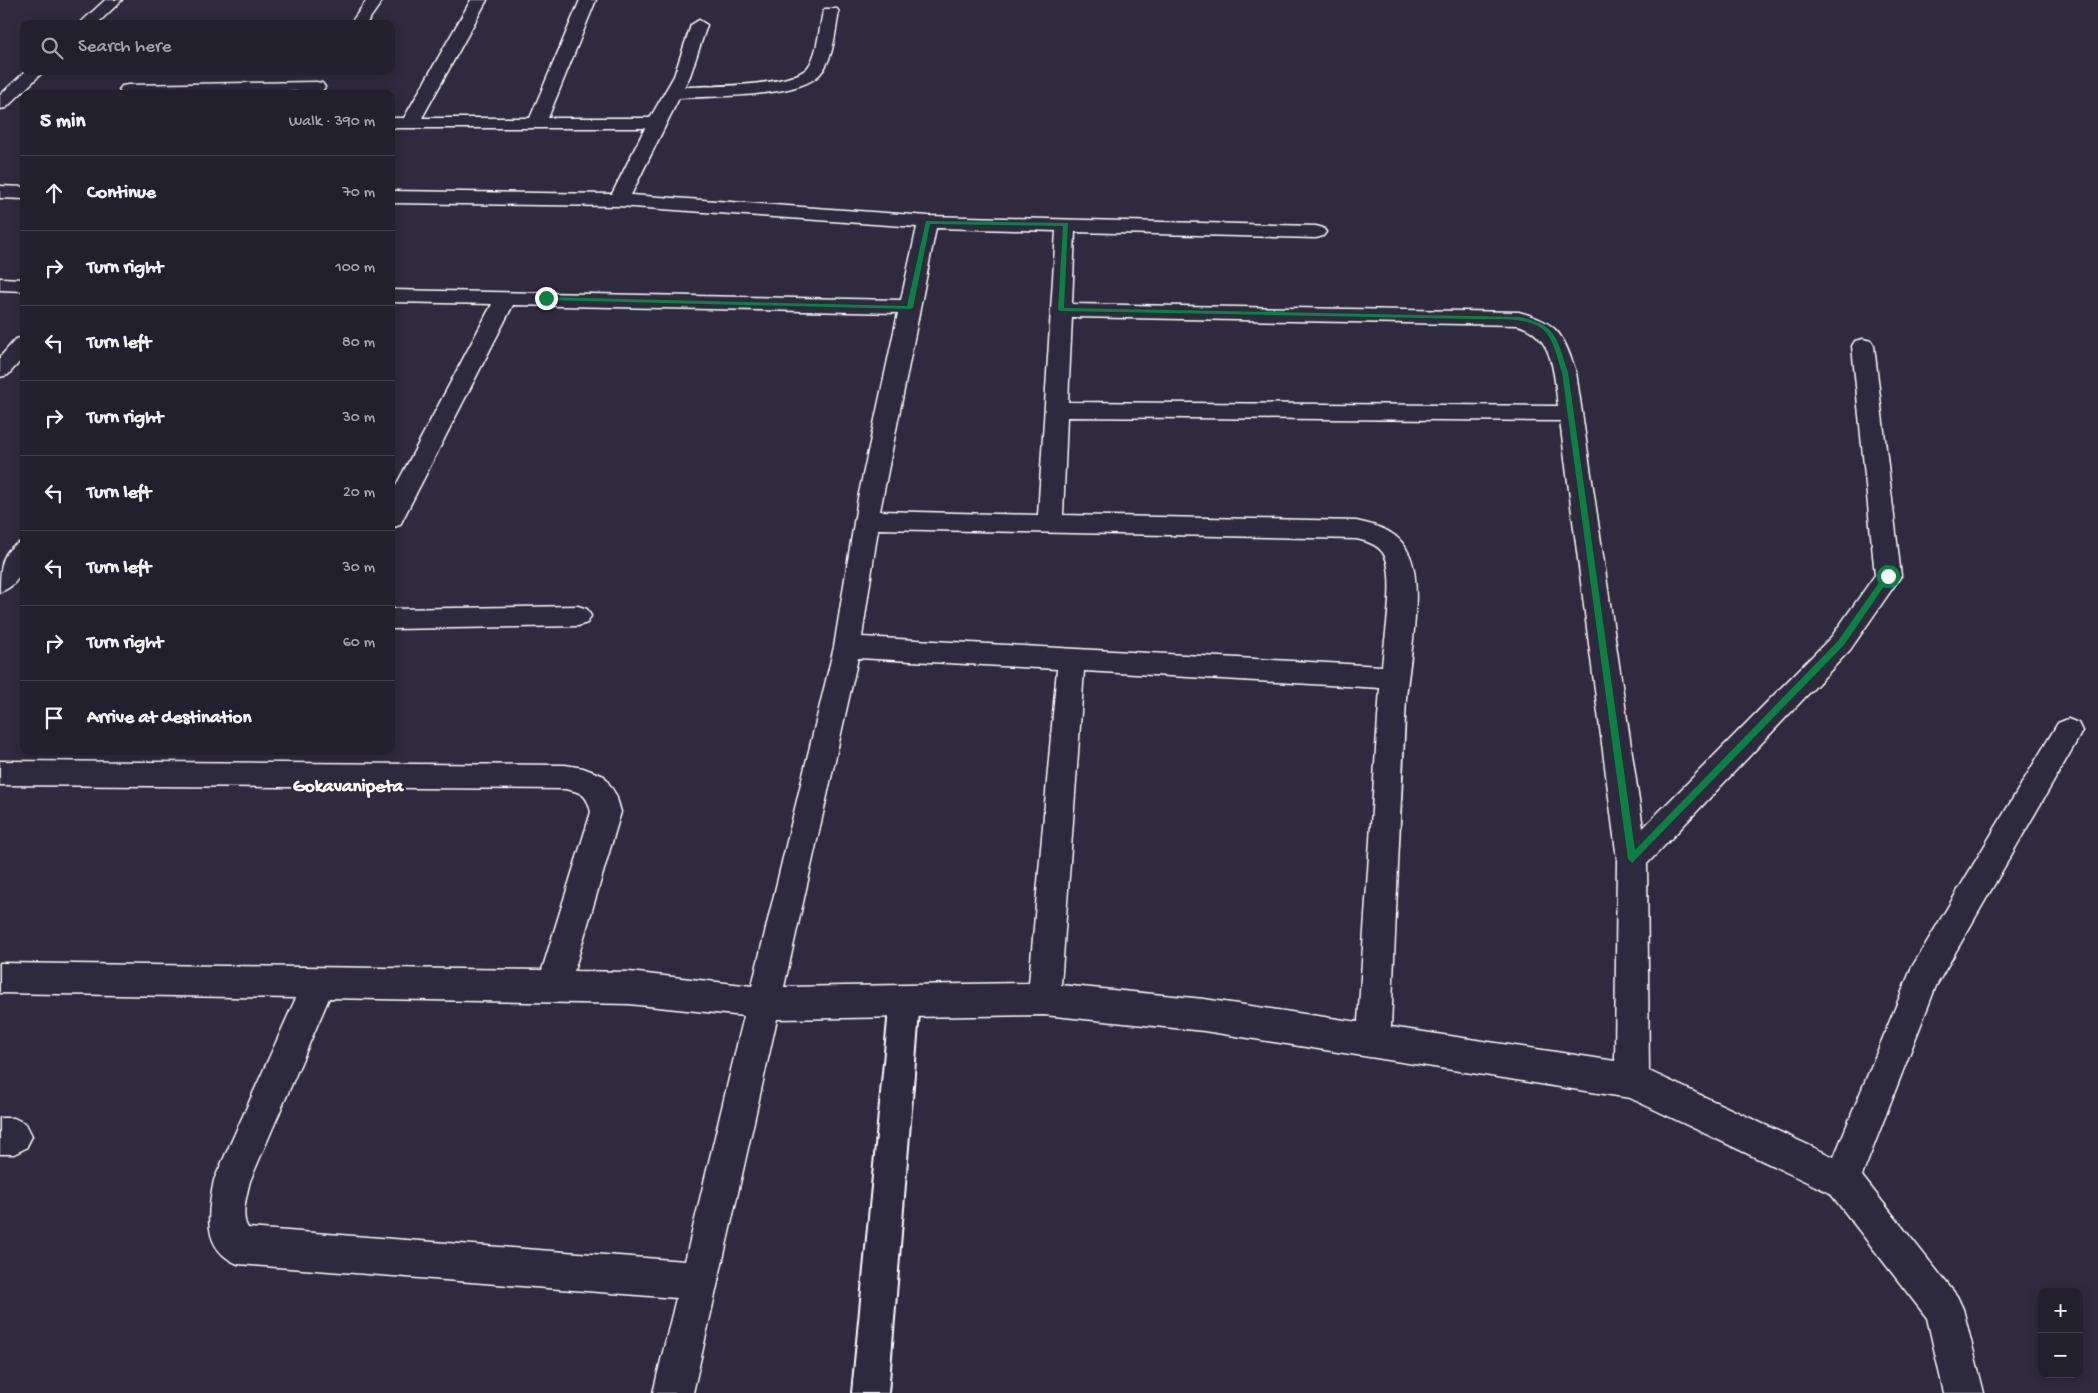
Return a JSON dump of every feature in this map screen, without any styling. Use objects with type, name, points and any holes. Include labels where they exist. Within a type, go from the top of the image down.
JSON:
[{"type":"street","points":[[92,20],[114,0]]},
{"type":"street","points":[[361,20],[375,0]]},
{"type":"street","points":[[410,123],[478,0]]},
{"type":"street","points":[[537,123],[588,0]]},
{"type":"street","points":[[672,93],[784,85],[802,80],[813,72],[831,12]]},
{"type":"street","points":[[619,200],[656,123],[682,76],[699,25]]},
{"type":"street","points":[[0,104],[32,75]]},
{"type":"street","points":[[128,90],[141,75]]},
{"type":"street","points":[[314,90],[323,75]]},
{"type":"street","points":[[395,123],[656,123]]},
{"type":"street","points":[[0,192],[20,192]]},
{"type":"street","points":[[395,197],[619,200],[928,222],[1066,224],[1316,232]]},
{"type":"street","points":[[673,1393],[847,647],[867,520],[928,222]]},
{"type":"street","points":[[1050,524],[1066,224]]},
{"type":"street","points":[[0,284],[20,284]]},
{"type":"street","points":[[395,296],[910,308]]},
{"type":"street","points":[[395,511],[506,298]]},
{"type":"street","points":[[1061,310],[1520,319],[1538,324],[1551,334],[1565,372],[1632,859],[1632,1081]]},
{"type":"street","points":[[1632,859],[1841,643],[1888,576],[1863,346]]},
{"type":"street","points":[[0,370],[20,348]]},
{"type":"street","points":[[1056,409],[1571,414]]},
{"type":"street","points":[[867,520],[1356,530],[1379,536],[1392,544],[1399,559],[1401,588],[1394,678],[1374,1041]]},
{"type":"street","points":[[0,582],[20,555]]},
{"type":"street","points":[[395,619],[578,616]]},
{"type":"street","points":[[847,647],[1394,678]]},
{"type":"street","points":[[1044,999],[1072,660]]},
{"type":"street","points":[[1843,1180],[1924,978],[2068,730]]},
{"type":"street","points":[[17,766],[566,777],[590,782],[602,792],[606,812],[554,985]]},
{"type":"street","points":[[0,978],[554,985],[629,988],[765,1003],[1044,999],[1204,1015],[1632,1081],[1843,1180],[1944,1309],[1964,1393]]},
{"type":"street","points":[[319,982],[232,1180],[227,1207],[227,1229],[238,1246],[699,1281]]},
{"type":"lane","points":[[870,1393],[905,1000]]},
{"type":"district","name":"Gokavanipeta","points":[[348,784]]},
{"type":"route","points":[[546,298],[910,308],[928,222],[1066,224],[1061,310],[1520,319],[1538,324],[1551,334],[1565,372],[1632,859],[1841,643],[1888,576]]}]
